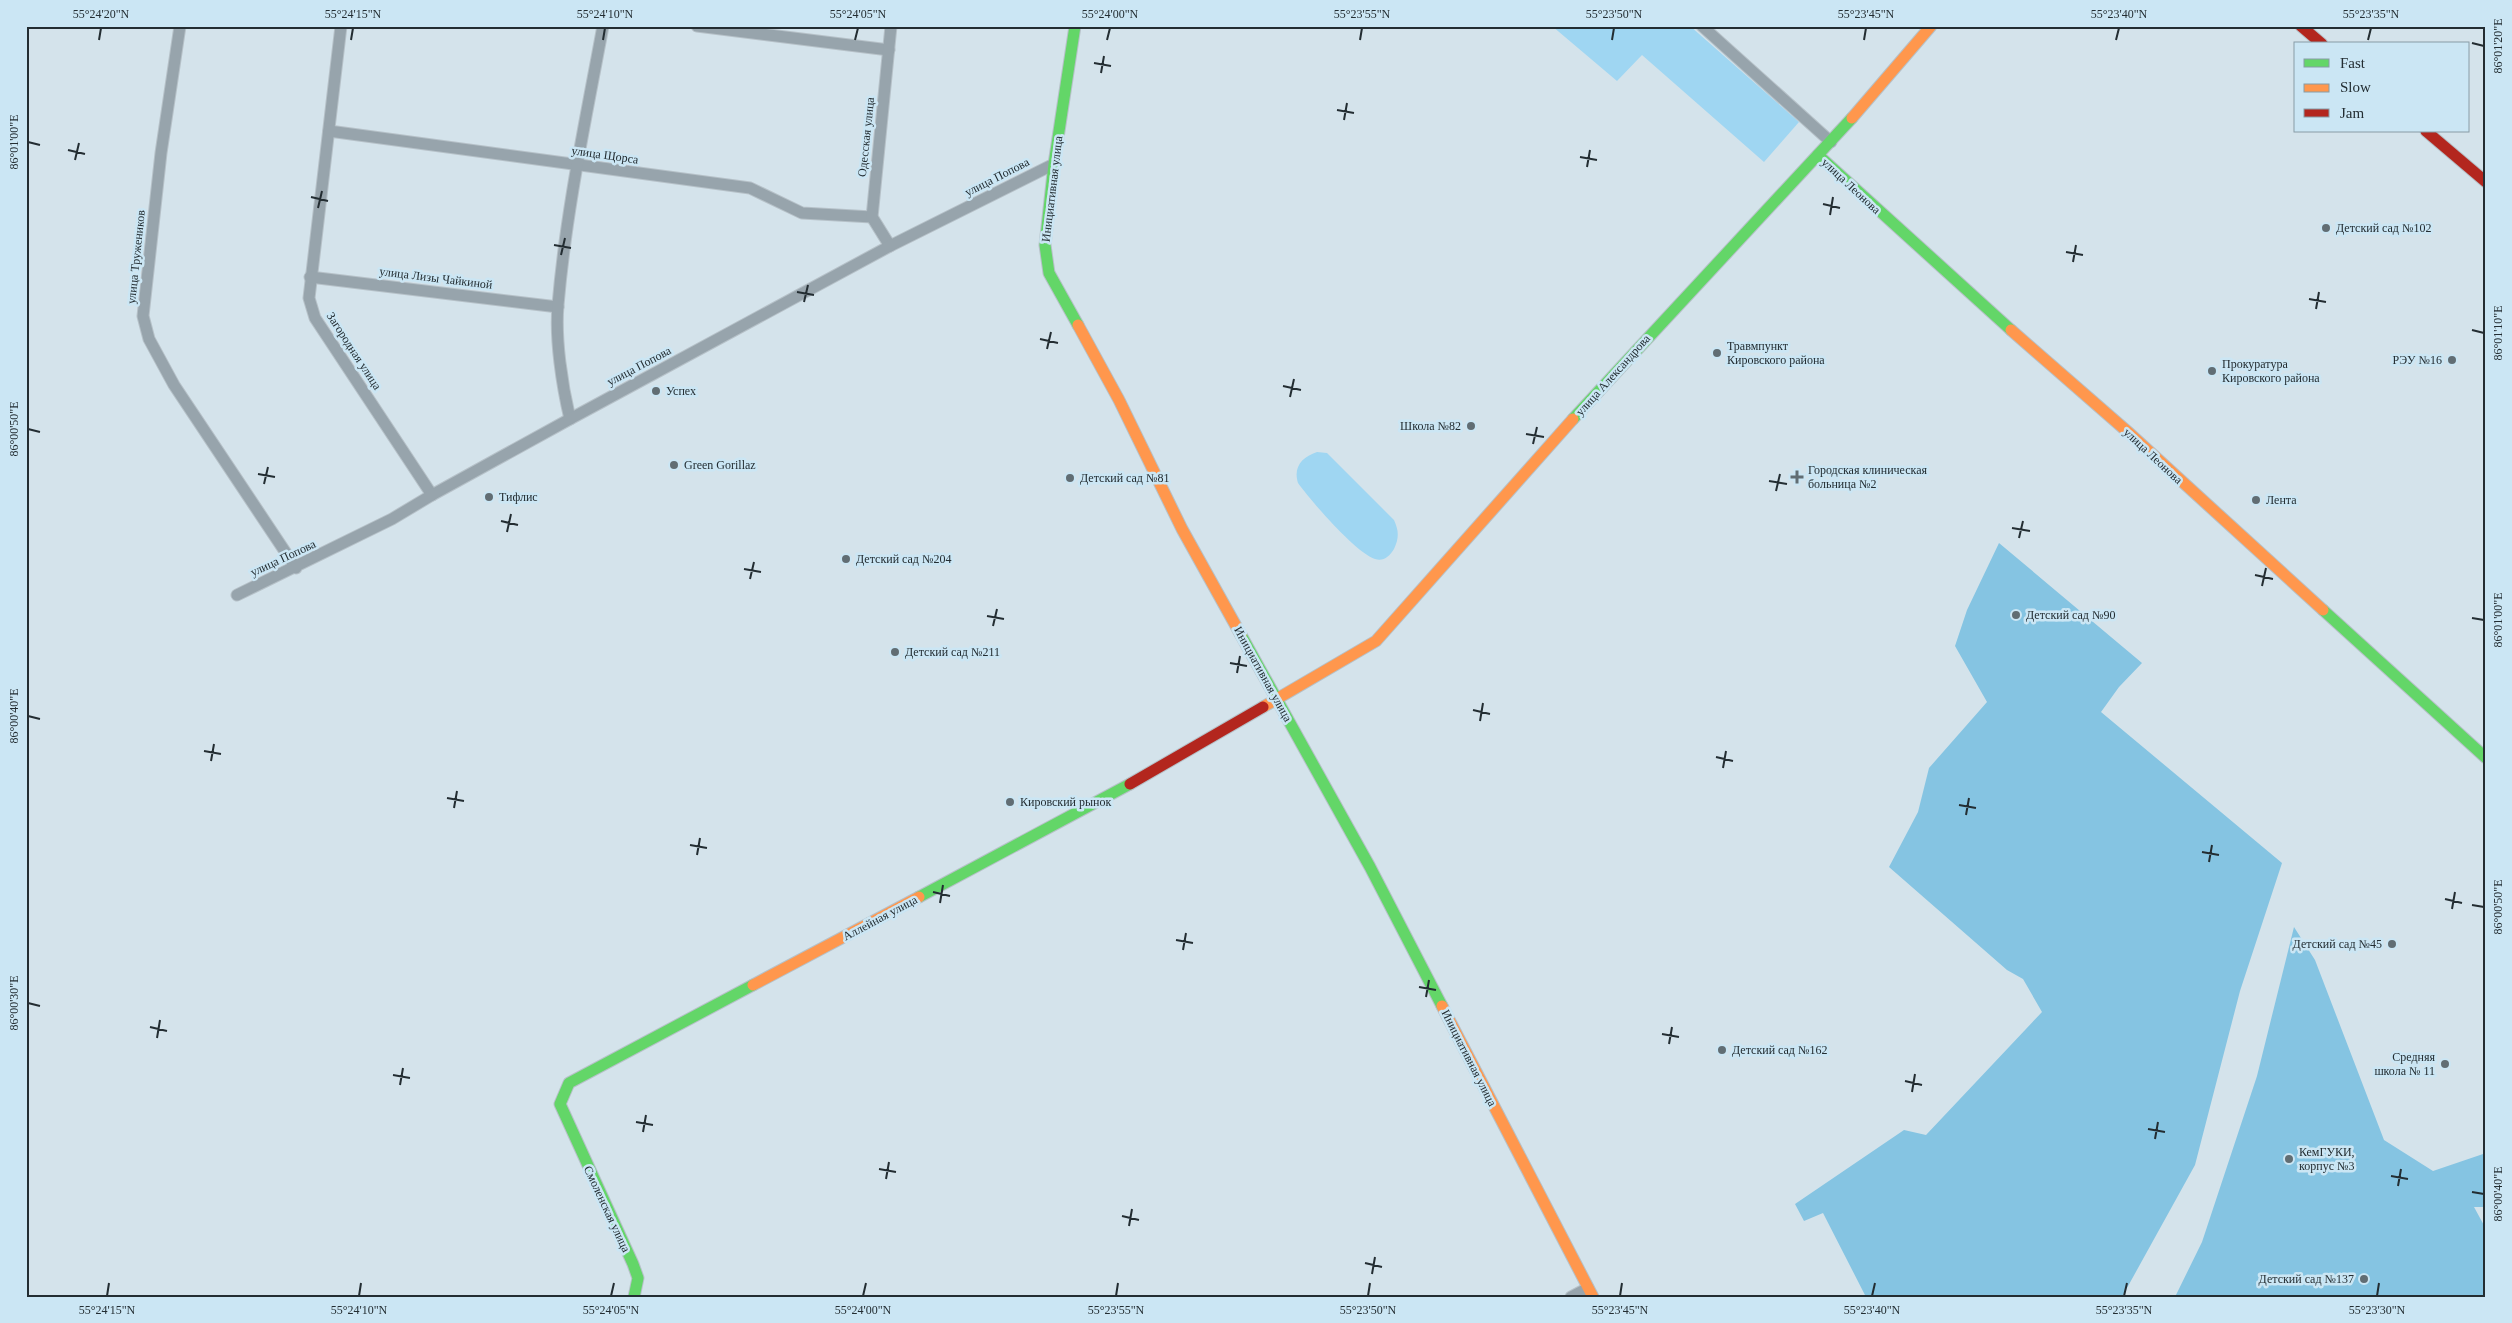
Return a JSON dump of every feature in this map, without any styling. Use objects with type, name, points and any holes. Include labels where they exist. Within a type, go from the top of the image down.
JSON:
[{"type":"street","name":"улица Тружеников","points":[[180,26],[161,153],[143,316],[149,339],[174,385],[296,568]]},
{"type":"street","name":"Загородная улица","points":[[341,26],[309,298],[316,318],[432,495]]},
{"type":"street","points":[[570,419],[562,386],[558,307],[577,165],[603,26]]},
{"type":"street","points":[[697,26],[889,50]]},
{"type":"street","name":"Одесская улица","points":[[872,217],[891,26]]},
{"type":"street","name":"Инициативная улица","points":[[1075,26],[1054,164],[1045,245],[1048,273],[1119,400],[1182,529],[1370,867],[1590,1292]]},
{"type":"street","name":"улица Леонова","points":[[1702,26],[1831,142]]},
{"type":"street","name":"улица Александрова","points":[[1278,701],[1376,641],[1632,353],[1831,142],[1931,26]]},
{"type":"street","points":[[2301,26],[2320,42]]},
{"type":"street","name":"улица Щорса","points":[[329,131],[750,188],[802,213],[872,217]]},
{"type":"street","points":[[2427,132],[2486,182]]},
{"type":"street","name":"улица Леонова","points":[[1818,155],[1938,266],[2129,433],[2486,758]]},
{"type":"street","name":"улица Попова","points":[[238,595],[392,519],[570,419],[890,246],[1054,164]]},
{"type":"street","points":[[872,217],[890,246]]},
{"type":"street","name":"улица Лизы Чайкиной","points":[[310,277],[558,307]]},
{"type":"street","name":"Аллейная улица","points":[[567,1122],[560,1104],[569,1083],[1147,776],[1278,701]]},
{"type":"street","name":"Смоленская улица","points":[[567,1122],[633,1264],[638,1278],[634,1297]]},
{"type":"street","points":[[1571,1297],[1590,1292]]},
{"type":"shaded area","points":[[1552,26],[1690,26],[1799,122],[1764,162],[1642,55],[1617,81]]},
{"type":"shaded area","points":[[1317,452],[1327,453],[1394,520],[1398,531],[1397,541],[1394,549],[1386,558],[1381,560],[1375,559],[1357,547],[1323,513],[1298,483],[1297,472],[1300,463]]},
{"type":"shaded area","points":[[1999,543],[2142,663],[2119,687],[2101,712],[2282,863],[2240,991],[2195,1165],[2122,1297],[1866,1297],[1823,1213],[1804,1221],[1795,1204],[1904,1130],[1926,1135],[2042,1012],[2023,979],[2007,970],[1889,867],[1918,812],[1929,768],[1987,702],[1955,646],[1967,610]]},
{"type":"shaded area","points":[[2294,927],[2315,960],[2384,1140],[2433,1171],[2486,1153],[2486,1207],[2474,1207],[2486,1229],[2486,1297],[2175,1297],[2202,1242],[2257,1076]]},
{"type":"traffic: fast","points":[[1075,26],[1054,164],[1045,245],[1049,273],[1078,325]]},
{"type":"traffic: fast","points":[[1573,419],[1852,118]]},
{"type":"traffic: fast","points":[[1818,155],[2011,330]]},
{"type":"traffic: fast","points":[[2323,610],[2486,758]]},
{"type":"traffic: fast","points":[[1241,635],[1370,867],[1442,1006]]},
{"type":"traffic: fast","points":[[919,897],[1130,784]]},
{"type":"traffic: fast","points":[[634,1297],[638,1278],[633,1264],[560,1104],[569,1083],[753,985]]},
{"type":"traffic: slow","points":[[1852,118],[1931,26]]},
{"type":"traffic: slow","points":[[1078,325],[1119,400],[1182,529],[1241,635]]},
{"type":"traffic: slow","points":[[2011,330],[2129,433],[2323,610]]},
{"type":"traffic: slow","points":[[1263,707],[1376,641],[1573,419]]},
{"type":"traffic: slow","points":[[753,985],[919,897]]},
{"type":"traffic: slow","points":[[1442,1006],[1593,1297]]},
{"type":"traffic: jam","points":[[2301,26],[2320,42]]},
{"type":"traffic: jam","points":[[2427,132],[2486,182]]},
{"type":"traffic: jam","points":[[1130,784],[1263,707]]},
{"type":"place","name":"Детский сад №102","points":[[2326,228]]},
{"type":"place","name":"Травмпункт Кировского района","points":[[1717,353]]},
{"type":"place","name":"РЭУ №16","points":[[2452,360]]},
{"type":"place","name":"Прокуратура Кировского района","points":[[2212,371]]},
{"type":"place","name":"Успех","points":[[656,391]]},
{"type":"place","name":"Школа №82","points":[[1471,426]]},
{"type":"place","name":"Green Gorillaz","points":[[674,465]]},
{"type":"place","name":"Городская клиническая больница №2","points":[[1797,477]]},
{"type":"place","name":"Детский сад №81","points":[[1070,478]]},
{"type":"place","name":"Тифлис","points":[[489,497]]},
{"type":"place","name":"Лента","points":[[2256,500]]},
{"type":"place","name":"Детский сад №204","points":[[846,559]]},
{"type":"place","name":"Детский сад №90","points":[[2016,615]]},
{"type":"place","name":"Детский сад №211","points":[[895,652]]},
{"type":"place","name":"Кировский рынок","points":[[1010,802]]},
{"type":"place","name":"Детский сад №45","points":[[2392,944]]},
{"type":"place","name":"Детский сад №162","points":[[1722,1050]]},
{"type":"place","name":"Средняя школа № 11","points":[[2445,1064]]},
{"type":"place","name":"КемГУКИ, корпус №3","points":[[2289,1159]]},
{"type":"place","name":"Детский сад №137","points":[[2364,1279]]}]
